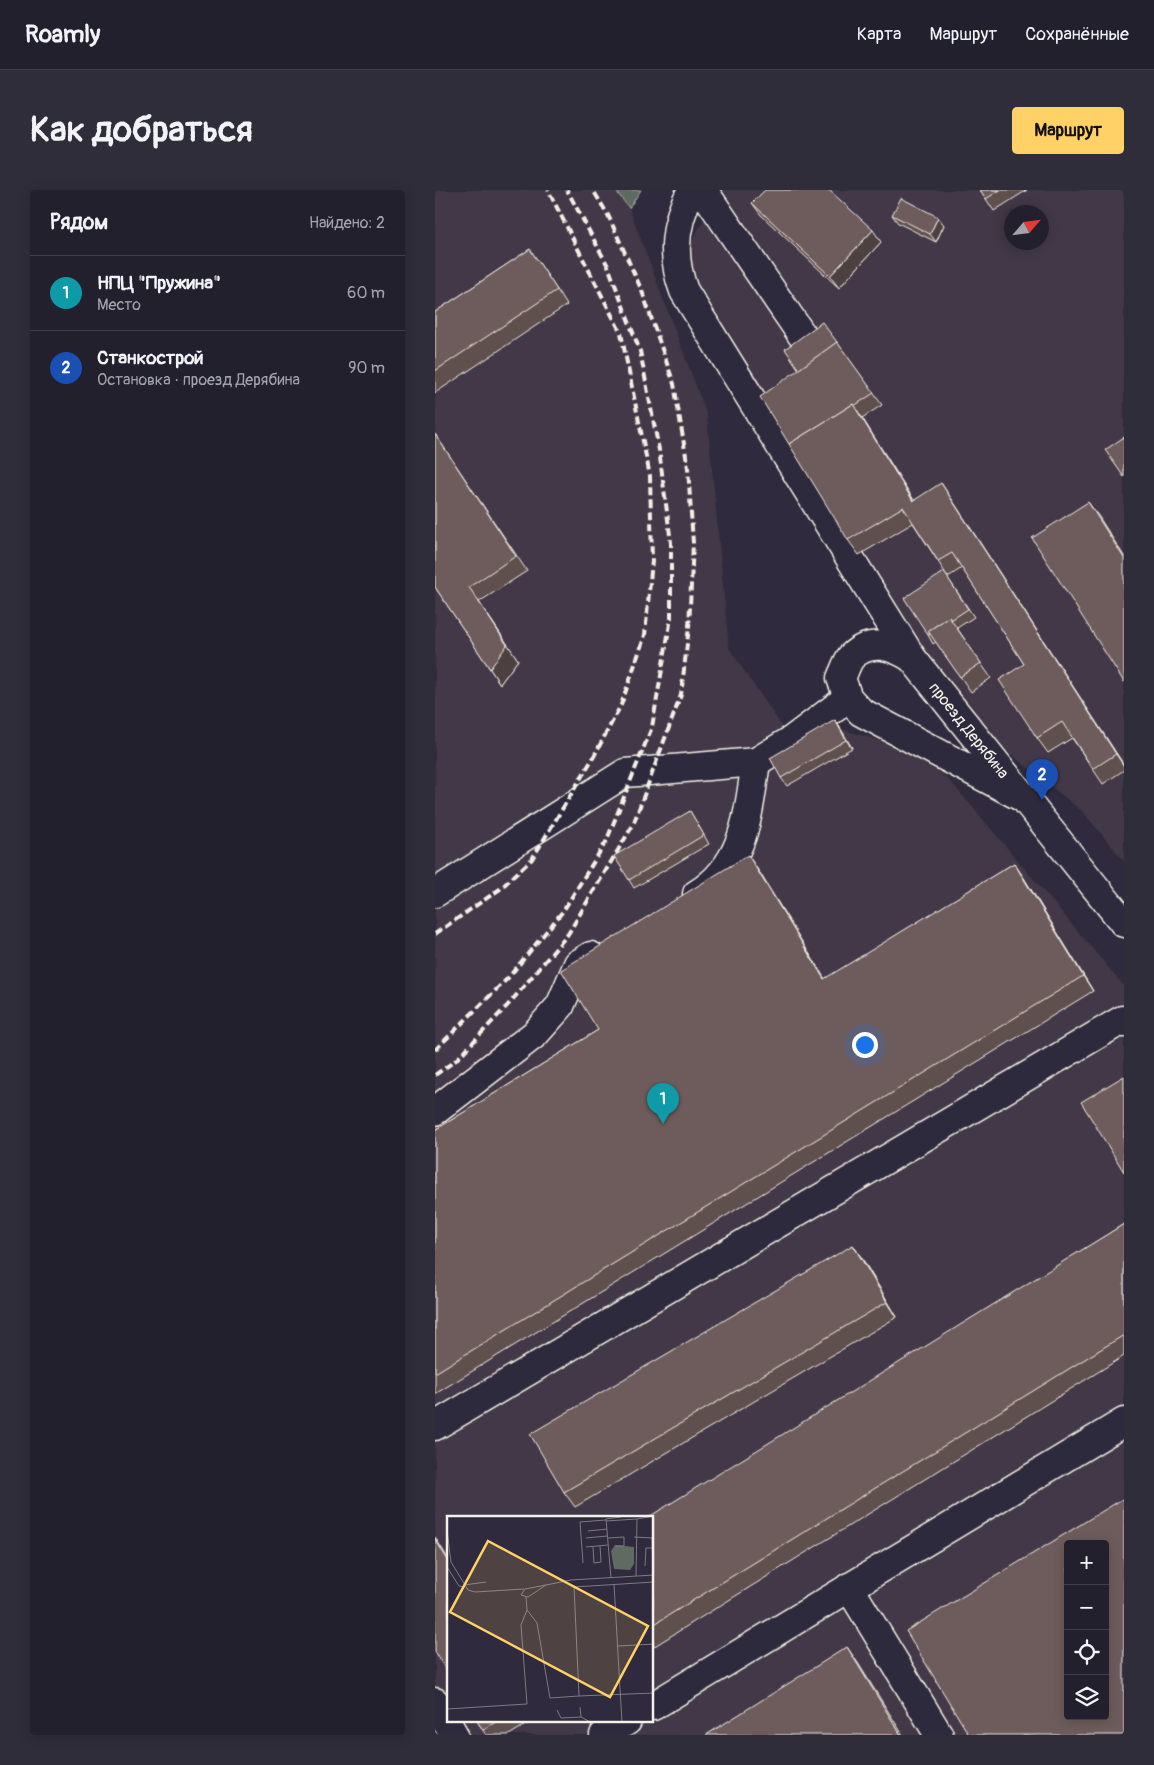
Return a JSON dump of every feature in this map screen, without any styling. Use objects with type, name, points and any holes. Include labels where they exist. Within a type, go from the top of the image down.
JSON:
[{"type":"street","points":[[691,193],[804,338]]},
{"type":"street","points":[[691,193],[677,232],[676,263],[684,291],[912,658]]},
{"type":"street","name":"проезд Дерябина","points":[[848,698],[841,678],[851,657],[873,644],[897,648],[912,658],[1124,923]]},
{"type":"street","points":[[435,892],[625,773],[756,762],[792,740],[848,698],[861,712],[1025,799]]},
{"type":"street","points":[[678,905],[703,890],[728,866],[743,837],[756,762]]},
{"type":"street","points":[[435,1111],[535,1034],[561,1006],[578,964],[611,944]]},
{"type":"street","points":[[435,1426],[1122,1020],[1124,1023]]},
{"type":"street","points":[[654,1705],[1124,1422]]},
{"type":"street","points":[[849,1587],[939,1735]]},
{"type":"street","points":[[435,1702],[454,1735]]},
{"type":"street","points":[[604,1735],[625,1722]]},
{"type":"shaded area","points":[[435,190],[615,190],[629,208],[707,415],[729,648],[800,753],[841,729],[918,752],[953,784],[1124,986],[1124,1735],[435,1735]]},
{"type":"shaded area","points":[[722,190],[1124,190],[1124,861],[1083,812],[971,722],[877,593],[677,266]]},
{"type":"green space","points":[[615,190],[641,190],[629,208]]},
{"type":"building","points":[[765,190],[829,190],[873,230],[830,276],[752,203]]},
{"type":"building","points":[[980,190],[1000,190],[986,199]]},
{"type":"building","points":[[901,198],[938,217],[930,234],[892,215]]},
{"type":"building","points":[[530,249],[557,290],[435,371],[435,312]]},
{"type":"building","points":[[822,322],[837,342],[799,370],[785,349]]},
{"type":"building","points":[[837,342],[874,393],[789,444],[760,397]]},
{"type":"building","points":[[853,404],[913,501],[941,483],[1116,754],[1093,769],[1062,722],[1037,738],[999,680],[1024,664],[952,553],[938,561],[903,507],[848,540],[789,444]]},
{"type":"building","points":[[435,434],[516,556],[469,587],[507,645],[490,669],[435,587]]},
{"type":"building","points":[[1124,437],[1124,477],[1105,450]]},
{"type":"building","points":[[1088,502],[1124,558],[1124,682],[1032,538]]},
{"type":"building","points":[[944,572],[968,609],[951,620],[949,617],[928,631],[930,634],[928,635],[904,598]]},
{"type":"building","points":[[949,617],[981,663],[960,677],[928,631]]},
{"type":"building","points":[[835,720],[846,740],[781,778],[770,758]]},
{"type":"building","points":[[690,811],[704,835],[629,880],[614,856]]},
{"type":"building","points":[[748,855],[824,979],[1014,863],[1083,976],[435,1373],[435,1130],[598,1030],[561,970]]},
{"type":"building","points":[[1124,1076],[1124,1172],[1081,1102]]},
{"type":"building","points":[[1124,1224],[1124,1335],[654,1624],[654,1516],[650,1516]]},
{"type":"building","points":[[853,1245],[887,1302],[564,1492],[530,1434]]},
{"type":"building","points":[[1124,1498],[1124,1735],[969,1735],[906,1631]]},
{"type":"building","points":[[435,1539],[447,1559],[447,1672],[435,1652]]},
{"type":"building","points":[[847,1647],[901,1735],[706,1735]]},
{"type":"building","points":[[478,1722],[495,1722],[483,1730]]},
{"type":"railway","points":[[435,934],[500,889],[532,859],[593,758],[621,705],[645,635],[652,561],[650,476],[621,333],[548,190]]},
{"type":"railway","points":[[435,1050],[508,978],[563,911],[606,842],[652,727],[671,618],[671,543],[659,450],[640,351],[608,266],[567,190]]},
{"type":"railway","points":[[435,1075],[456,1060],[508,1005],[568,934],[633,825],[681,695],[689,627],[693,543],[688,468],[674,384],[642,291],[608,215],[593,190]]},
{"type":"place","name":"Станкострой","points":[[1042,800]]},
{"type":"place","name":"НПЦ \"Пружина\"","points":[[663,1124]]}]
